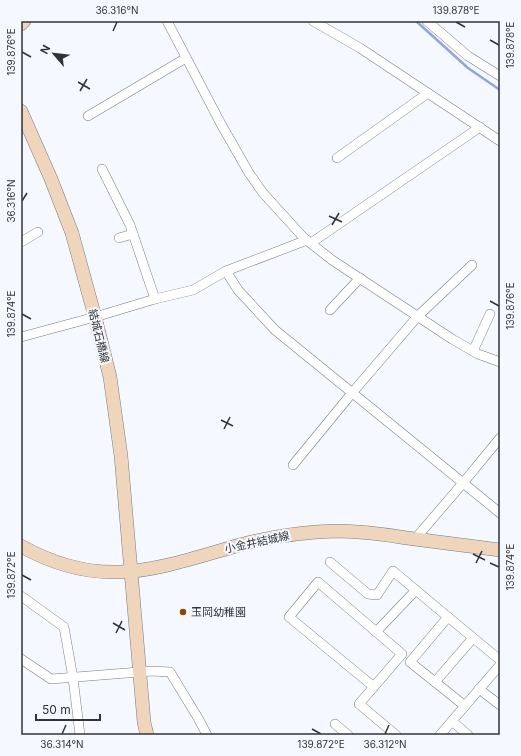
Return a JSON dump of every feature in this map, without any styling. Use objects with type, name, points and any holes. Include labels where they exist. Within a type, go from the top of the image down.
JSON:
[{"type":"main road","points":[[21,24],[24,21]]},
{"type":"main road","name":"結城石橋線","points":[[21,111],[51,179],[72,232],[110,377],[121,456],[144,722],[147,735]]},
{"type":"main road","name":"小金井結城線","points":[[21,546],[57,563],[107,573],[132,572],[185,561],[238,545],[284,535],[335,531],[376,534],[500,550]]},
{"type":"street","points":[[167,21],[221,124],[249,173],[263,193],[309,242],[332,260],[473,351],[500,362]]},
{"type":"street","points":[[313,21],[360,48],[500,141]]},
{"type":"street","points":[[427,21],[468,56],[500,76]]},
{"type":"street","points":[[88,116],[186,58]]},
{"type":"street","points":[[337,158],[428,93]]},
{"type":"street","points":[[21,337],[155,299],[193,290],[226,271],[309,242],[480,127]]},
{"type":"street","points":[[102,169],[130,225],[155,299]]},
{"type":"street","points":[[21,242],[38,232]]},
{"type":"street","points":[[119,238],[133,234]]},
{"type":"street","points":[[293,466],[352,393],[418,316],[472,265]]},
{"type":"street","points":[[226,271],[238,290],[275,330],[500,513]]},
{"type":"street","points":[[330,310],[360,278]]},
{"type":"street","points":[[473,351],[490,314]]},
{"type":"street","points":[[415,539],[500,438]]},
{"type":"street","points":[[330,562],[368,594],[377,595],[393,571],[500,660]]},
{"type":"street","points":[[374,687],[289,617],[318,582],[402,654],[374,687],[359,704],[396,735]]},
{"type":"street","points":[[376,632],[416,590]]},
{"type":"street","points":[[21,596],[64,627],[73,678],[80,735]]},
{"type":"street","points":[[448,617],[410,662],[465,706]]},
{"type":"street","points":[[435,682],[473,638]]},
{"type":"street","points":[[21,659],[51,679],[152,671],[170,672],[207,735]]},
{"type":"street","points":[[440,735],[500,665]]},
{"type":"street","points":[[479,689],[500,705]]},
{"type":"street","points":[[452,722],[468,735]]},
{"type":"street","points":[[335,724],[348,735]]},
{"type":"waterway","points":[[416,21],[468,68],[500,90]]},
{"type":"place","name":"玉岡幼稚園","points":[[183,612]]}]
